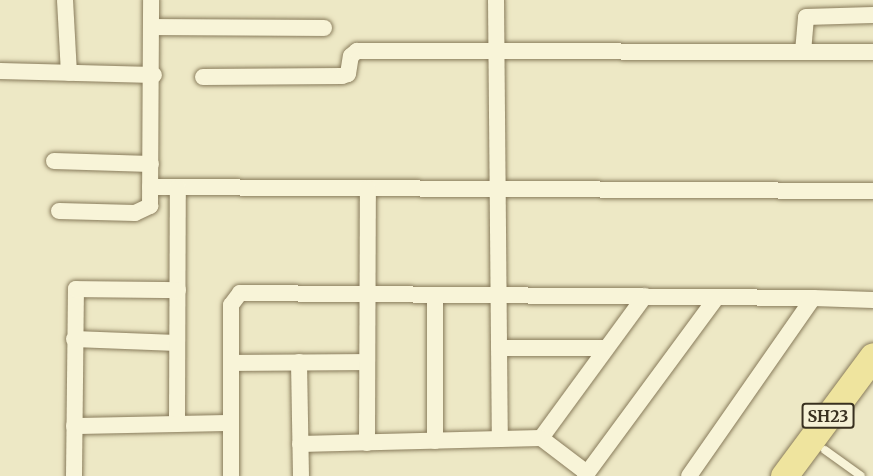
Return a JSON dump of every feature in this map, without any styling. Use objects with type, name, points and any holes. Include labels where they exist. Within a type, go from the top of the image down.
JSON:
[{"type":"main road","name":"SH23","points":[[784,476],[873,356]]},
{"type":"main road","name":"SH23","points":[[805,476],[873,385]]},
{"type":"street","points":[[65,0],[69,73]]},
{"type":"street","points":[[59,211],[145,211],[150,187],[154,75],[152,0]]},
{"type":"street","points":[[496,0],[500,439]]},
{"type":"street","points":[[803,52],[806,17],[873,15]]},
{"type":"street","points":[[154,27],[324,28]]},
{"type":"street","points":[[203,77],[342,76],[348,74],[351,56],[357,51],[498,49],[873,52]]},
{"type":"street","points":[[0,71],[154,75]]},
{"type":"street","points":[[54,161],[151,164]]},
{"type":"street","points":[[150,187],[873,191]]},
{"type":"street","points":[[177,424],[178,188]]},
{"type":"street","points":[[367,443],[368,188]]},
{"type":"street","points":[[74,476],[74,292],[79,287],[178,290]]},
{"type":"street","points":[[231,476],[234,295],[645,296],[873,300]]},
{"type":"street","points":[[435,295],[435,441]]},
{"type":"street","points":[[541,438],[645,296]]},
{"type":"street","points":[[300,444],[541,438],[586,474],[717,297]]},
{"type":"street","points":[[689,476],[813,298]]},
{"type":"street","points":[[74,339],[177,343]]},
{"type":"street","points":[[499,348],[605,348]]},
{"type":"street","points":[[299,362],[300,476]]},
{"type":"street","points":[[232,363],[367,362]]},
{"type":"street","points":[[74,426],[231,423]]},
{"type":"lane","points":[[825,450],[861,476]]}]
